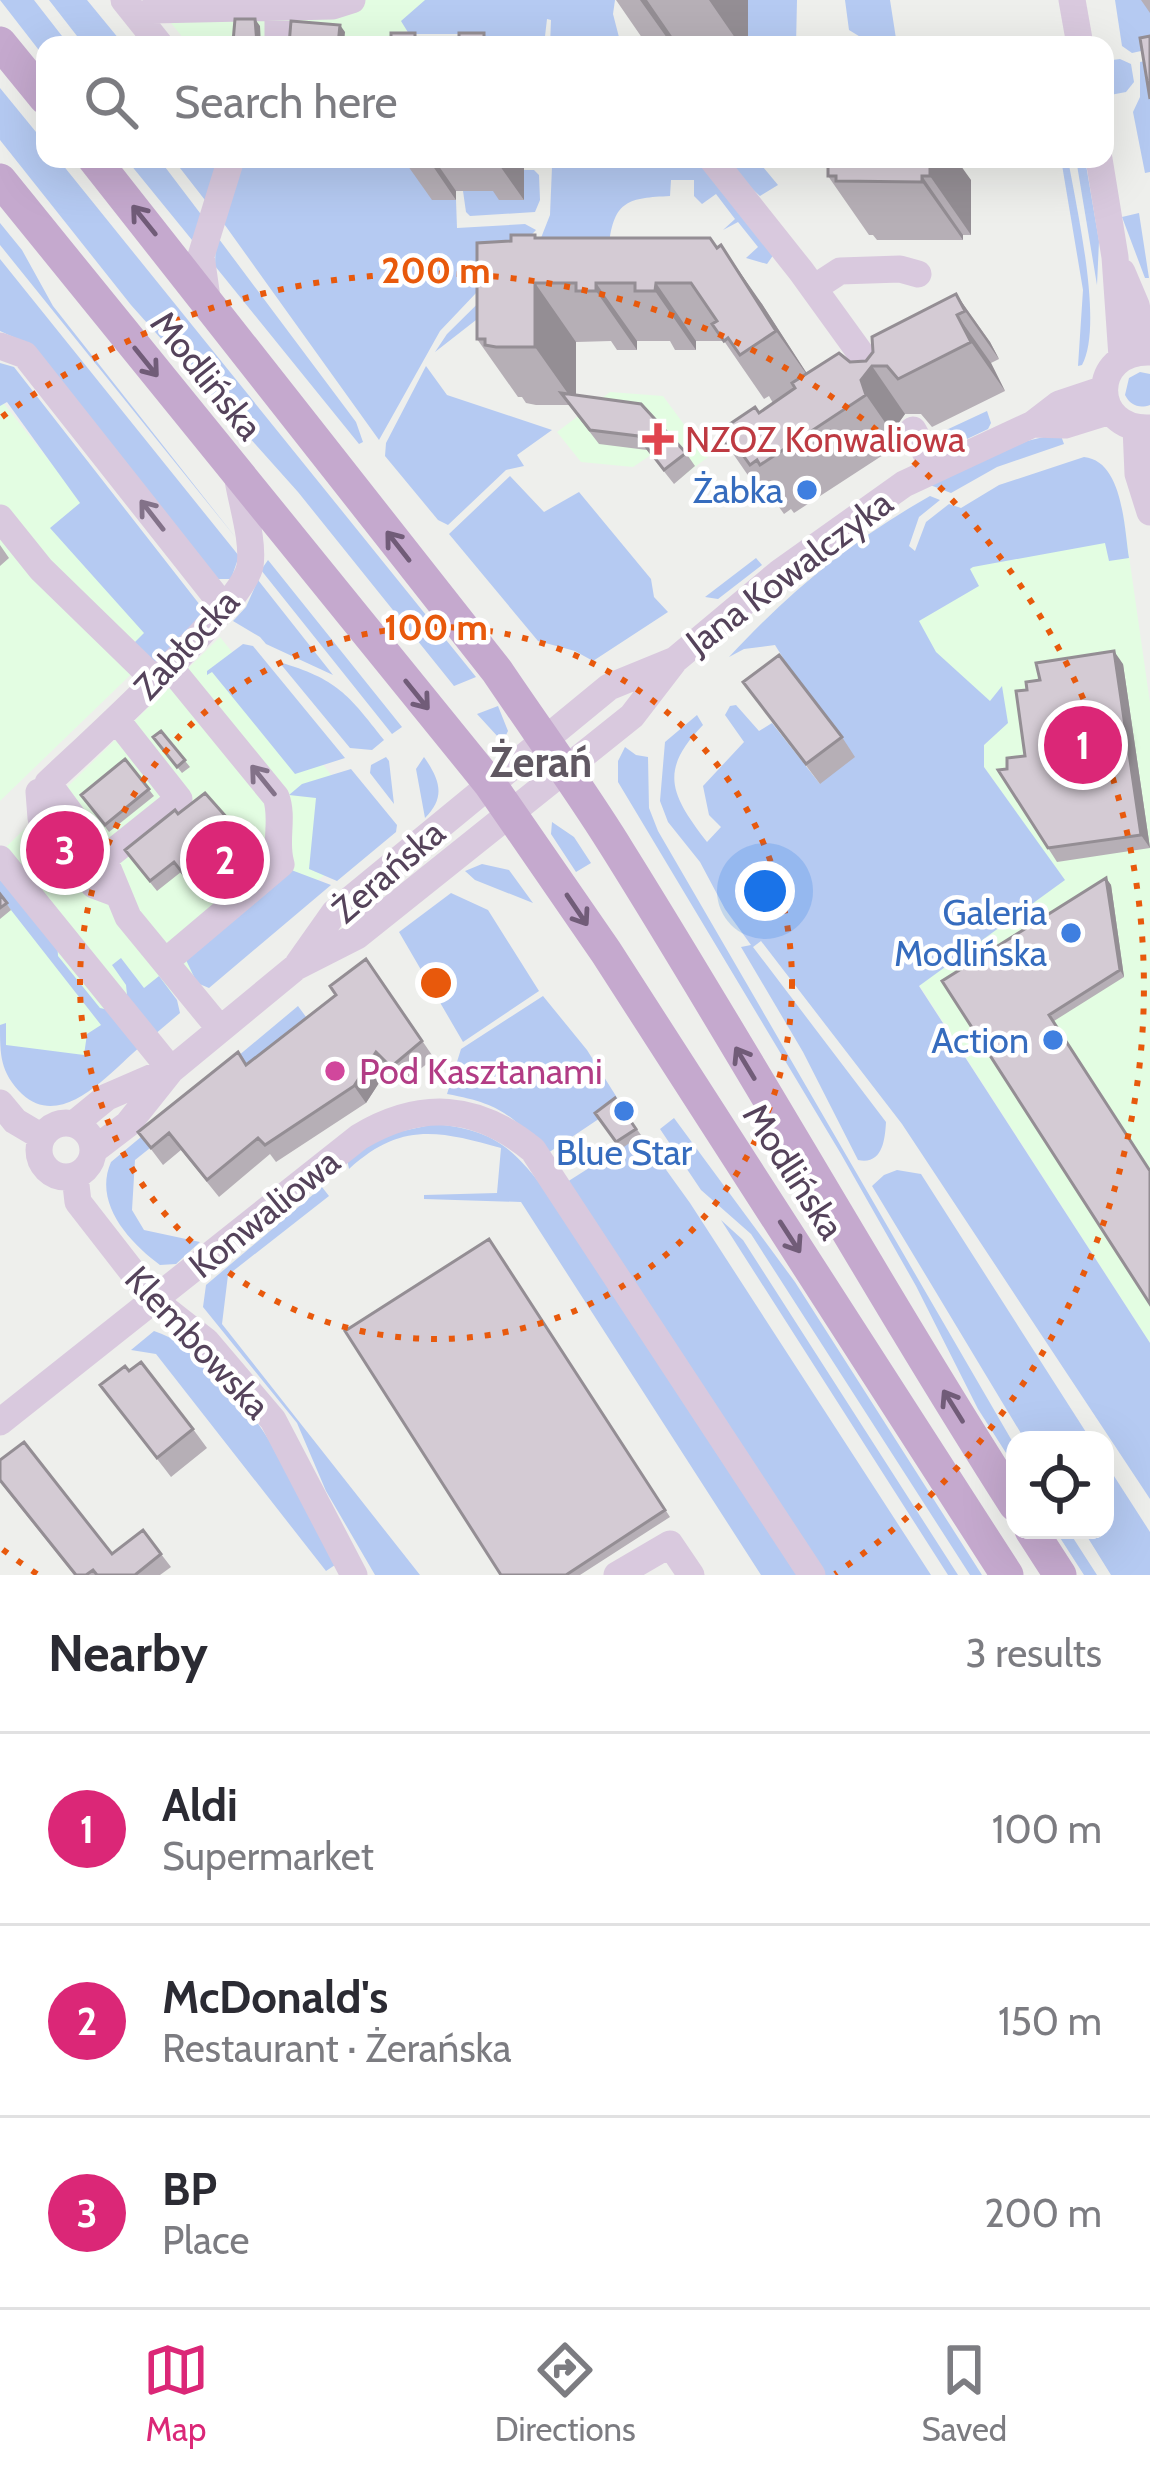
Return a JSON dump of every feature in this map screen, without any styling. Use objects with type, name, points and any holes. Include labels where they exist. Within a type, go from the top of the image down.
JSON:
[{"type":"main road","points":[[0,43],[36,87]]},
{"type":"main road","name":"Modlińska","points":[[101,168],[546,739],[1006,1490]]},
{"type":"main road","name":"Modlińska","points":[[0,180],[490,784],[606,952],[1006,1575]]},
{"type":"main road","points":[[1037,1539],[1060,1575]]},
{"type":"street","points":[[132,10],[196,4],[333,6],[352,0]]},
{"type":"street","points":[[1072,0],[1078,36]]},
{"type":"street","points":[[278,7],[278,36]]},
{"type":"street","points":[[132,10],[153,36]]},
{"type":"street","points":[[207,298],[201,256],[228,168]]},
{"type":"street","points":[[719,168],[890,394]]},
{"type":"street","points":[[1100,168],[1115,257],[1140,354],[1112,366],[1107,400],[1143,428],[1138,474],[1150,512]]},
{"type":"street","points":[[814,289],[840,272],[900,268],[918,274]]},
{"type":"street","points":[[0,346],[25,355],[224,607]]},
{"type":"street","name":"Jana Kowalczyka","points":[[566,769],[632,716],[675,659],[778,573],[873,504],[934,468],[1033,424],[1065,425],[1107,400]]},
{"type":"street","points":[[913,430],[934,468]]},
{"type":"street","name":"Zabłocka","points":[[43,788],[241,589],[251,563],[237,474]]},
{"type":"street","points":[[0,518],[40,569],[162,673],[280,805],[276,850],[281,865],[165,962]]},
{"type":"street","name":"Jana Kowalczyka","points":[[546,739],[609,687],[675,659]]},
{"type":"street","points":[[93,865],[178,799],[116,719]]},
{"type":"street","points":[[490,784],[546,739]]},
{"type":"street","points":[[511,814],[566,769]]},
{"type":"street","name":"Żerańska","points":[[296,967],[334,913],[490,784]]},
{"type":"street","points":[[43,788],[41,818],[56,838]]},
{"type":"street","points":[[43,788],[136,927],[220,1029]]},
{"type":"street","name":"Żerańska","points":[[94,1150],[128,1124],[171,1070],[296,967],[356,936],[511,814]]},
{"type":"street","points":[[136,927],[167,937],[181,932],[276,850]]},
{"type":"street","points":[[0,859],[171,1070]]},
{"type":"street","name":"Żerańska","points":[[74,1124],[107,1097],[171,1070]]},
{"type":"street","points":[[0,1102],[15,1121],[42,1137]]},
{"type":"street","name":"Konwaliowa","points":[[0,1422],[359,1137],[383,1123],[439,1112],[489,1120],[533,1150],[812,1575]]},
{"type":"street","points":[[74,1124],[84,1129],[94,1150],[85,1171],[62,1178],[50,1172],[39,1150],[50,1128],[74,1124]]},
{"type":"street","name":"Klembowska","points":[[75,1177],[78,1202],[155,1301],[206,1341],[273,1420],[354,1575]]},
{"type":"street","points":[[617,1575],[670,1544],[691,1575]]},
{"type":"shaded area","points":[[0,0],[34,0],[62,36],[36,36],[36,46]]},
{"type":"shaded area","points":[[49,0],[87,0],[117,36],[77,36]]},
{"type":"shaded area","points":[[152,0],[447,0],[400,36],[182,36]]},
{"type":"shaded area","points":[[425,0],[615,0],[619,36],[550,36],[551,20],[547,19],[545,36],[409,34],[401,21]]},
{"type":"shaded area","points":[[748,0],[797,0],[796,36],[748,36]]},
{"type":"shaded area","points":[[845,0],[890,0],[896,36],[859,36],[849,30]]},
{"type":"shaded area","points":[[1115,0],[1150,0],[1150,49],[1132,53],[1122,46]]},
{"type":"shaded area","points":[[1114,60],[1131,64],[1134,82],[1126,92],[1114,94]]},
{"type":"shaded area","points":[[1150,60],[1150,172],[1145,173],[1133,112],[1140,97],[1140,62]]},
{"type":"shaded area","points":[[0,88],[36,132],[36,168],[65,168],[476,677],[454,686],[298,492],[131,305],[0,140]]},
{"type":"shaded area","points":[[133,168],[166,168],[203,217],[192,240]]},
{"type":"shaded area","points":[[180,168],[219,168],[208,204]]},
{"type":"shaded area","points":[[242,168],[431,168],[432,199],[456,200],[457,228],[525,224],[536,230],[440,331],[379,440],[222,221]]},
{"type":"shaded area","points":[[552,168],[707,168],[774,254],[767,264],[746,258],[758,247],[738,222],[723,230],[735,219],[716,194],[702,204],[694,196],[694,180],[671,180],[670,196],[644,198],[620,210],[609,245],[553,260],[435,352],[447,334],[539,243],[550,215]]},
{"type":"shaded area","points":[[729,168],[764,168],[778,185],[760,196]]},
{"type":"shaded area","points":[[1063,168],[1070,168],[1089,295],[1088,347],[1078,366],[1083,290]]},
{"type":"shaded area","points":[[1078,168],[1087,168],[1099,241],[1097,285]]},
{"type":"shaded area","points":[[524,170],[539,175],[540,200],[535,212],[470,216],[466,212],[463,191],[500,191]]},
{"type":"shaded area","points":[[1139,213],[1149,278],[1145,278],[1122,217]]},
{"type":"shaded area","points":[[0,223],[22,250],[53,306],[236,538],[0,245]]},
{"type":"shaded area","points":[[216,235],[356,422],[363,442],[359,444],[215,266]]},
{"type":"shaded area","points":[[0,259],[239,556],[231,579],[215,579],[24,342],[0,331]]},
{"type":"shaded area","points":[[0,363],[14,367],[207,614],[152,667],[127,650],[144,633],[50,528],[80,503],[7,402],[0,406]]},
{"type":"shaded area","points":[[426,366],[447,395],[552,430],[517,455],[524,466],[506,470],[448,525],[438,520],[385,456],[386,443]]},
{"type":"shaded area","points":[[1140,372],[1150,374],[1150,405],[1146,406],[1135,405],[1125,395],[1129,378]]},
{"type":"shaded area","points":[[610,392],[663,396],[708,457],[674,483],[651,455],[633,467],[581,462],[557,432]]},
{"type":"shaded area","points":[[0,401],[181,626],[0,801]]},
{"type":"shaded area","points":[[987,411],[988,429],[950,447],[929,438]]},
{"type":"shaded area","points":[[1060,433],[1064,444],[997,467],[951,493],[930,485],[1027,441]]},
{"type":"shaded area","points":[[1084,457],[1097,461],[1107,470],[1119,497],[1129,558],[1109,561],[1105,543],[973,567],[979,586],[919,621],[936,652],[990,701],[1002,686],[1008,723],[984,745],[984,767],[1065,880],[919,986],[1150,1343],[1150,1499],[1114,1445],[1114,1431],[1105,1431],[902,1124],[761,941],[753,947],[886,1122],[877,1155],[858,1160],[803,1052],[741,947],[751,945],[700,862],[668,822],[660,801],[665,742],[697,715],[703,725],[680,756],[675,783],[685,810],[707,842],[721,827],[709,815],[703,786],[744,742],[725,715],[736,705],[759,731],[772,723],[820,784],[793,674],[775,645],[744,649],[729,657],[823,569],[874,531],[930,496],[940,500],[919,517],[909,546],[915,551],[926,522],[949,504],[961,508],[999,485]]},
{"type":"shaded area","points":[[510,476],[544,512],[579,492],[651,579],[654,597],[668,612],[593,661],[538,641],[449,534]]},
{"type":"shaded area","name":"Galeria Modlińska","points":[[1123,514],[1150,703],[1150,1343],[919,985],[1064,880],[984,767],[984,745],[1007,723],[889,616],[973,567],[1010,558]]},
{"type":"shaded area","points":[[756,558],[762,565],[718,599],[705,597]]},
{"type":"shaded area","points":[[268,560],[402,727],[392,734],[261,570]]},
{"type":"shaded area","points":[[258,580],[333,675],[266,644],[233,621],[246,607]]},
{"type":"shaded area","points":[[220,637],[378,833],[44,1094],[0,1040],[0,853]]},
{"type":"shaded area","points":[[243,644],[253,646],[345,758],[295,774],[212,672],[207,675]]},
{"type":"shaded area","points":[[279,662],[340,690],[384,740],[372,750],[350,748]]},
{"type":"shaded area","points":[[498,706],[508,731],[499,738],[477,714]]},
{"type":"shaded area","points":[[625,747],[648,757],[649,808],[658,831],[1006,1431],[1006,1453],[841,1154],[618,782],[618,761]]},
{"type":"shaded area","points":[[386,757],[394,804],[370,773],[371,765]]},
{"type":"shaded area","points":[[424,757],[438,788],[436,803],[425,818],[416,769]]},
{"type":"shaded area","points":[[351,769],[397,825],[396,832],[337,881],[309,869],[316,798],[289,795],[302,784]]},
{"type":"shaded area","points":[[552,822],[574,837],[591,863],[576,872],[551,834]]},
{"type":"shaded area","points":[[482,864],[509,870],[533,903],[475,880],[465,871]]},
{"type":"shaded area","points":[[286,868],[331,885],[209,988],[197,983],[186,960]]},
{"type":"shaded area","points":[[0,880],[57,940],[58,956],[100,1008],[118,1012],[142,1045],[102,1082],[70,1102],[38,1104],[22,1094],[3,1062],[0,1025],[6,1023],[6,1045],[84,1055],[87,1034],[101,1025],[0,896]]},
{"type":"shaded area","points":[[451,893],[488,910],[539,991],[463,1042],[399,932]]},
{"type":"shaded area","points":[[121,958],[144,988],[159,976],[177,1000],[180,1013],[154,1035],[128,1005],[126,985],[112,965]]},
{"type":"shaded area","points":[[543,996],[587,1050],[621,1104],[548,1153],[503,1113],[447,1094],[461,1049]]},
{"type":"shaded area","points":[[298,1006],[309,1021],[135,1160],[132,1210],[144,1230],[200,1242],[176,1264],[160,1265],[126,1233],[110,1207],[107,1177],[111,1162]]},
{"type":"shaded area","points":[[674,1118],[795,1282],[982,1575],[970,1575],[751,1234],[701,1190],[660,1129]]},
{"type":"shaded area","points":[[435,1124],[488,1137],[513,1153],[536,1178],[797,1575],[761,1575],[521,1202],[424,1199],[424,1195],[497,1193],[501,1148],[422,1134],[386,1143],[349,1169],[347,1159],[384,1135]]},
{"type":"shaded area","points":[[641,1135],[931,1575],[824,1575],[567,1182]]},
{"type":"shaded area","points":[[897,1170],[921,1174],[1085,1431],[1020,1431],[872,1186]]},
{"type":"shaded area","points":[[322,1187],[329,1196],[228,1275],[222,1324],[420,1575],[375,1575],[326,1491],[297,1423],[203,1307],[206,1285]]},
{"type":"shaded area","points":[[721,1220],[743,1240],[958,1575],[948,1575]]},
{"type":"shaded area","points":[[154,1331],[185,1346],[239,1397],[284,1465],[338,1563],[326,1571],[156,1354],[131,1350]]},
{"type":"shaded area","points":[[1114,1476],[1150,1532],[1150,1575],[1111,1575],[1089,1539],[1114,1539]]},
{"type":"shaded area","points":[[1061,1539],[1074,1539],[1097,1575],[1084,1575]]},
{"type":"building","points":[[235,19],[255,19],[256,36],[234,36]]},
{"type":"building","points":[[291,21],[340,25],[339,36],[290,36]]},
{"type":"building","points":[[1150,36],[1150,99],[1140,38]]},
{"type":"building","points":[[828,168],[930,168],[930,176],[922,176],[922,182],[836,181],[836,176],[828,176]]},
{"type":"building","points":[[511,235],[710,238],[717,248],[721,245],[776,331],[740,355],[712,324],[717,321],[691,283],[656,283],[655,291],[635,291],[635,283],[596,283],[596,291],[576,291],[576,283],[535,283],[535,347],[485,345],[485,339],[477,339],[477,243],[511,241]]},
{"type":"building","points":[[956,294],[965,311],[957,315],[971,342],[898,379],[887,366],[872,366],[861,380],[866,395],[760,465],[757,460],[750,465],[735,444],[729,449],[718,432],[755,407],[759,413],[795,388],[792,383],[839,353],[850,362],[866,361],[873,352],[872,337]]},
{"type":"building","points":[[561,393],[641,404],[686,453],[664,470],[638,436],[590,430]]},
{"type":"building","points":[[1114,651],[1141,835],[1048,848],[998,770],[1007,769],[1007,758],[1025,756],[1016,691],[1027,690],[1026,682],[1040,680],[1036,663]]},
{"type":"building","points":[[779,655],[842,737],[806,764],[743,682]]},
{"type":"building","points":[[161,731],[185,760],[177,767],[153,737]]},
{"type":"building","points":[[125,759],[149,789],[105,825],[81,795]]},
{"type":"building","points":[[205,793],[252,846],[196,890],[174,862],[150,881],[125,850]]},
{"type":"building","points":[[67,839],[73,847],[60,858],[62,875],[46,855]]},
{"type":"building","points":[[1106,878],[1120,970],[1049,1015],[1150,1171],[1150,1304],[942,981]]},
{"type":"building","points":[[366,959],[422,1041],[391,1067],[376,1052],[354,1086],[265,1145],[258,1138],[207,1180],[169,1133],[151,1148],[138,1132],[238,1052],[246,1065],[336,995],[330,986]]},
{"type":"building","points":[[615,1098],[636,1129],[616,1142],[595,1113]]},
{"type":"building","points":[[489,1239],[665,1510],[566,1575],[501,1575],[345,1331]]},
{"type":"building","points":[[141,1362],[193,1429],[157,1458],[100,1385],[125,1366],[129,1371]]},
{"type":"building","points":[[24,1442],[112,1554],[143,1530],[161,1554],[135,1575],[97,1575],[93,1570],[76,1575],[0,1480],[0,1460]]},
{"type":"place","name":"NZOZ Konwaliowa","points":[[658,439]]},
{"type":"place","name":"Żabka","points":[[807,490]]},
{"type":"place","name":"Aldi","points":[[1083,745]]},
{"type":"place","name":"BP","points":[[65,850]]},
{"type":"place","name":"McDonald's","points":[[225,860]]},
{"type":"place","name":"Galeria Modlińska","points":[[1071,933]]},
{"type":"place","name":"Action","points":[[1053,1040]]},
{"type":"place","name":"Pod Kasztanami","points":[[335,1071]]},
{"type":"place","name":"Blue Star","points":[[624,1111]]},
{"type":"district","name":"Żerań","points":[[541,762]]}]
